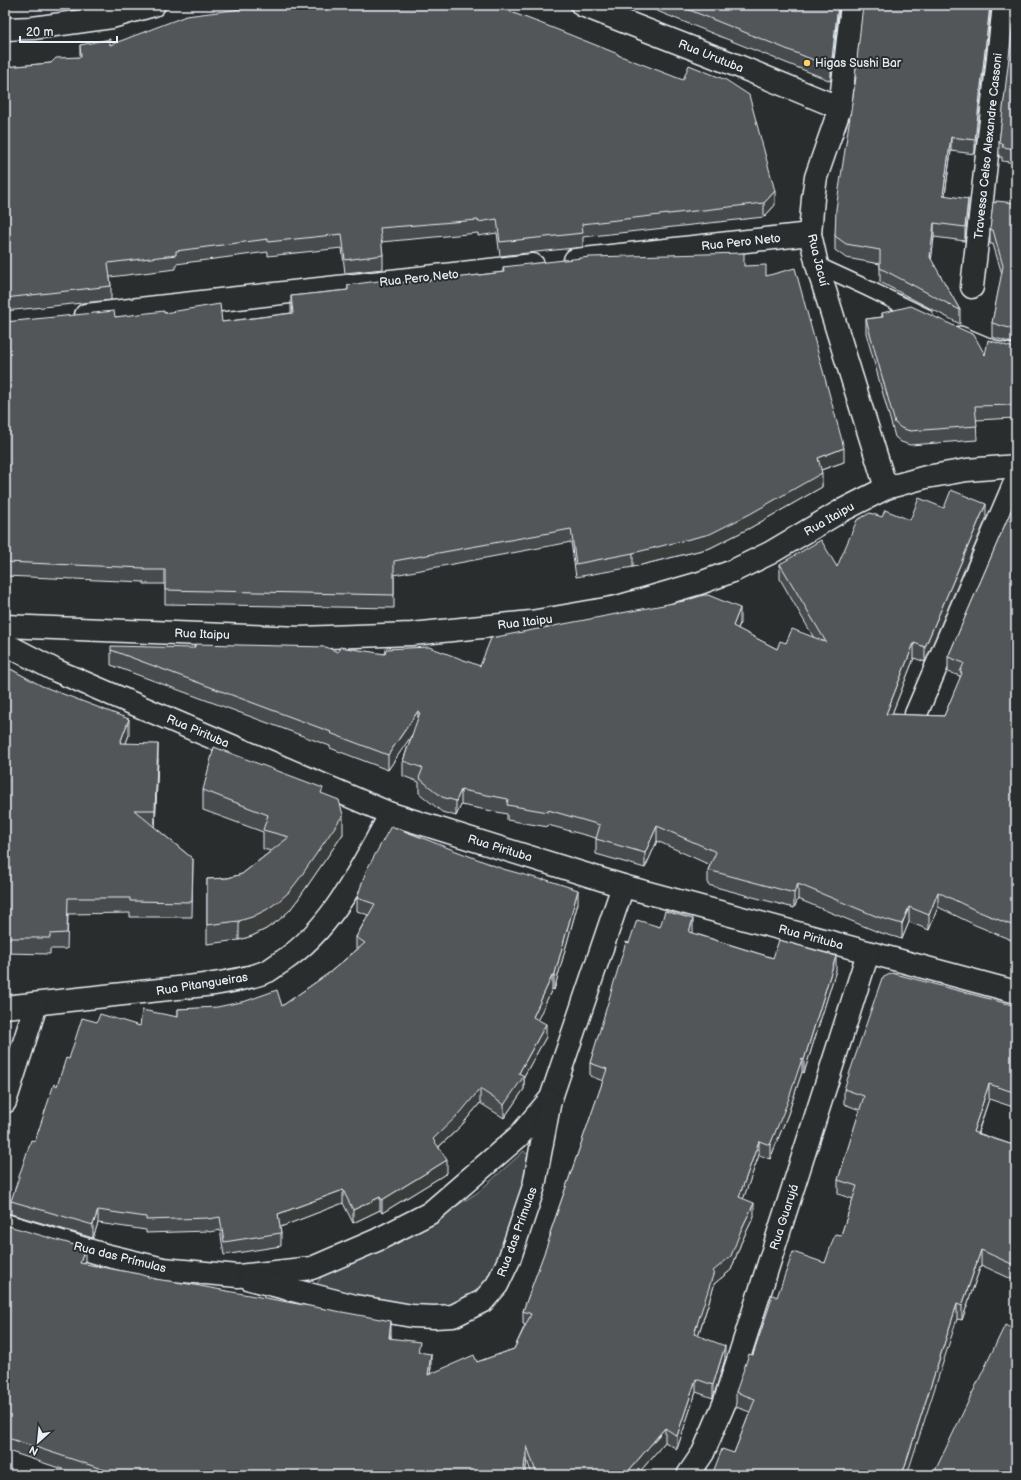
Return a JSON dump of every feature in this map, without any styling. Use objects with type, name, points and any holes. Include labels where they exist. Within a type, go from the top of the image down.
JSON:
[{"type":"street","points":[[5,29],[33,28],[112,17],[154,5]]},
{"type":"street","name":"Rua Urutuba","points":[[582,5],[840,108]]},
{"type":"street","name":"Rua Jacuí","points":[[852,5],[840,108],[816,176],[810,220],[810,234],[817,265],[886,488]]},
{"type":"street","name":"Travessa Celso Alexandre Cassoni","points":[[972,287],[1004,5]]},
{"type":"street","name":"Rua Pero Neto","points":[[68,317],[810,234]]},
{"type":"street","name":"Rua Itaipu","points":[[5,626],[300,638],[412,634],[531,622],[617,607],[700,583],[733,571],[770,553],[841,511],[886,488],[926,477],[967,470],[1016,466]]},
{"type":"street","points":[[916,714],[1016,480]]},
{"type":"street","name":"Rua Pirituba","points":[[5,644],[64,674],[391,814],[624,886],[1016,992]]},
{"type":"street","name":"Rua Pitangueiras","points":[[5,1007],[214,984],[242,980],[268,971],[299,950],[317,931],[346,894],[391,814]]},
{"type":"street","name":"Rua das Prímulas","points":[[5,1225],[105,1255],[163,1269],[238,1276],[355,1306],[412,1316],[453,1316],[483,1301],[497,1285],[509,1260],[534,1186],[551,1098],[624,886]]},
{"type":"street","name":"Rua Guarujá","points":[[688,1475],[703,1453],[724,1404],[868,953]]},
{"type":"street","points":[[5,1102],[36,1004]]},
{"type":"street","name":"Rua das Prímulas","points":[[238,1276],[312,1268],[377,1240],[430,1213],[519,1136],[551,1098]]},
{"type":"lane","points":[[817,265],[982,344],[996,349],[1016,353]]},
{"type":"shaded area","points":[[524,1151],[533,1160],[528,1185],[490,1280],[473,1297],[447,1308],[408,1308],[324,1294],[316,1285],[324,1273],[416,1231],[477,1193]]},
{"type":"building","points":[[273,5],[495,5],[683,80],[689,65],[726,80],[749,95],[775,191],[764,203],[582,224],[583,233],[500,242],[497,219],[478,222],[478,220],[380,228],[383,255],[345,260],[342,234],[268,242],[268,239],[176,251],[176,255],[108,263],[111,286],[5,298],[5,67],[51,63],[56,58],[81,57],[80,45],[110,39],[110,45],[186,16]]},
{"type":"building","points":[[677,5],[838,5],[831,67]]},
{"type":"building","points":[[863,5],[990,5],[975,140],[951,137],[943,195],[968,199],[965,227],[934,223],[930,257],[960,310],[880,268],[880,250],[846,244],[835,236],[836,209],[856,77]]},
{"type":"building","points":[[1015,5],[1016,149],[1002,147],[1003,144],[999,143]]},
{"type":"building","points":[[996,201],[1016,203],[1016,330],[992,323],[1003,266],[993,230],[990,230],[993,202],[996,203]]},
{"type":"building","points":[[744,253],[744,266],[766,265],[766,276],[795,268],[844,448],[818,458],[822,473],[750,514],[710,534],[633,553],[576,564],[571,529],[394,561],[394,595],[165,590],[165,570],[5,562],[5,322],[114,311],[115,317],[164,311],[164,313],[220,304],[222,322],[293,313],[291,296],[348,290],[348,285],[386,280],[386,284],[455,278],[504,272],[503,267],[590,257]]},
{"type":"building","points":[[911,306],[974,335],[985,355],[988,340],[1016,348],[1016,405],[975,406],[977,426],[910,431],[901,428],[895,423],[866,319],[883,317],[882,313]]},
{"type":"building","points":[[951,490],[986,504],[925,647],[914,643],[886,714],[944,716],[962,673],[960,672],[964,663],[948,657],[1016,499],[1016,927],[975,910],[938,892],[929,915],[909,907],[902,924],[878,917],[798,884],[794,893],[708,870],[716,852],[657,826],[645,853],[596,839],[600,825],[548,810],[548,812],[507,805],[508,799],[461,790],[456,801],[442,797],[419,778],[423,768],[403,761],[420,712],[418,711],[388,755],[330,733],[331,732],[111,650],[111,646],[194,648],[196,644],[326,647],[338,652],[340,647],[385,654],[386,649],[429,647],[480,666],[491,638],[684,601],[704,595],[708,595],[740,608],[733,626],[777,649],[780,641],[786,643],[792,629],[826,642],[780,564],[821,540],[837,567],[857,520],[870,513],[882,517],[885,510],[910,520],[919,498],[944,508]]},
{"type":"building","points":[[5,666],[42,686],[129,719],[120,743],[158,744],[155,810],[134,810],[193,859],[192,902],[130,901],[130,898],[68,898],[67,933],[50,934],[50,938],[5,938]]},
{"type":"building","points":[[214,747],[323,788],[321,793],[339,800],[343,815],[299,879],[289,892],[279,901],[252,917],[239,921],[207,925],[207,879],[228,878],[242,874],[289,837],[263,830],[268,815],[203,790]]},
{"type":"building","points":[[391,826],[503,869],[543,880],[544,879],[578,890],[554,977],[552,976],[533,1017],[546,1024],[519,1073],[524,1076],[504,1105],[480,1089],[461,1112],[433,1139],[447,1160],[382,1200],[380,1197],[353,1210],[343,1190],[278,1214],[281,1233],[224,1242],[220,1217],[209,1219],[146,1220],[146,1217],[98,1210],[93,1225],[11,1201],[31,1140],[35,1141],[54,1084],[57,1086],[66,1058],[69,1059],[82,1018],[97,1022],[100,1014],[140,1026],[142,1010],[178,1017],[178,1009],[217,1007],[246,1001],[277,990],[282,1006],[329,973],[365,943],[356,937],[375,904],[357,898],[366,871]]},
{"type":"building","points":[[665,911],[693,919],[689,932],[773,958],[779,940],[836,956],[804,1060],[802,1059],[788,1101],[770,1145],[759,1141],[739,1197],[754,1203],[731,1256],[712,1272],[714,1272],[694,1334],[725,1346],[713,1385],[696,1379],[677,1436],[665,1428],[625,1475],[537,1475],[527,1446],[523,1475],[114,1475],[107,1474],[108,1471],[5,1437],[5,1225],[85,1248],[80,1263],[139,1274],[155,1279],[391,1321],[389,1338],[420,1342],[418,1352],[431,1354],[428,1375],[474,1355],[477,1362],[514,1349],[531,1314],[523,1311],[551,1234],[550,1233],[607,1069],[590,1063],[626,942],[629,943],[637,920],[660,927]]},
{"type":"building","points":[[892,973],[1016,1006],[1016,1093],[989,1084],[973,1132],[1016,1146],[1016,1266],[981,1250],[962,1306],[957,1304],[902,1475],[712,1475],[722,1449],[734,1453],[755,1399],[736,1392],[749,1354],[753,1355],[773,1295],[777,1297],[793,1252],[825,1263],[835,1234],[841,1235],[857,1186],[838,1180],[864,1096],[844,1089],[882,978]]},
{"type":"building","points":[[1005,1325],[1016,1330],[1016,1475],[933,1475]]},
{"type":"place","name":"Higas Sushi Bar","points":[[807,63]]}]
